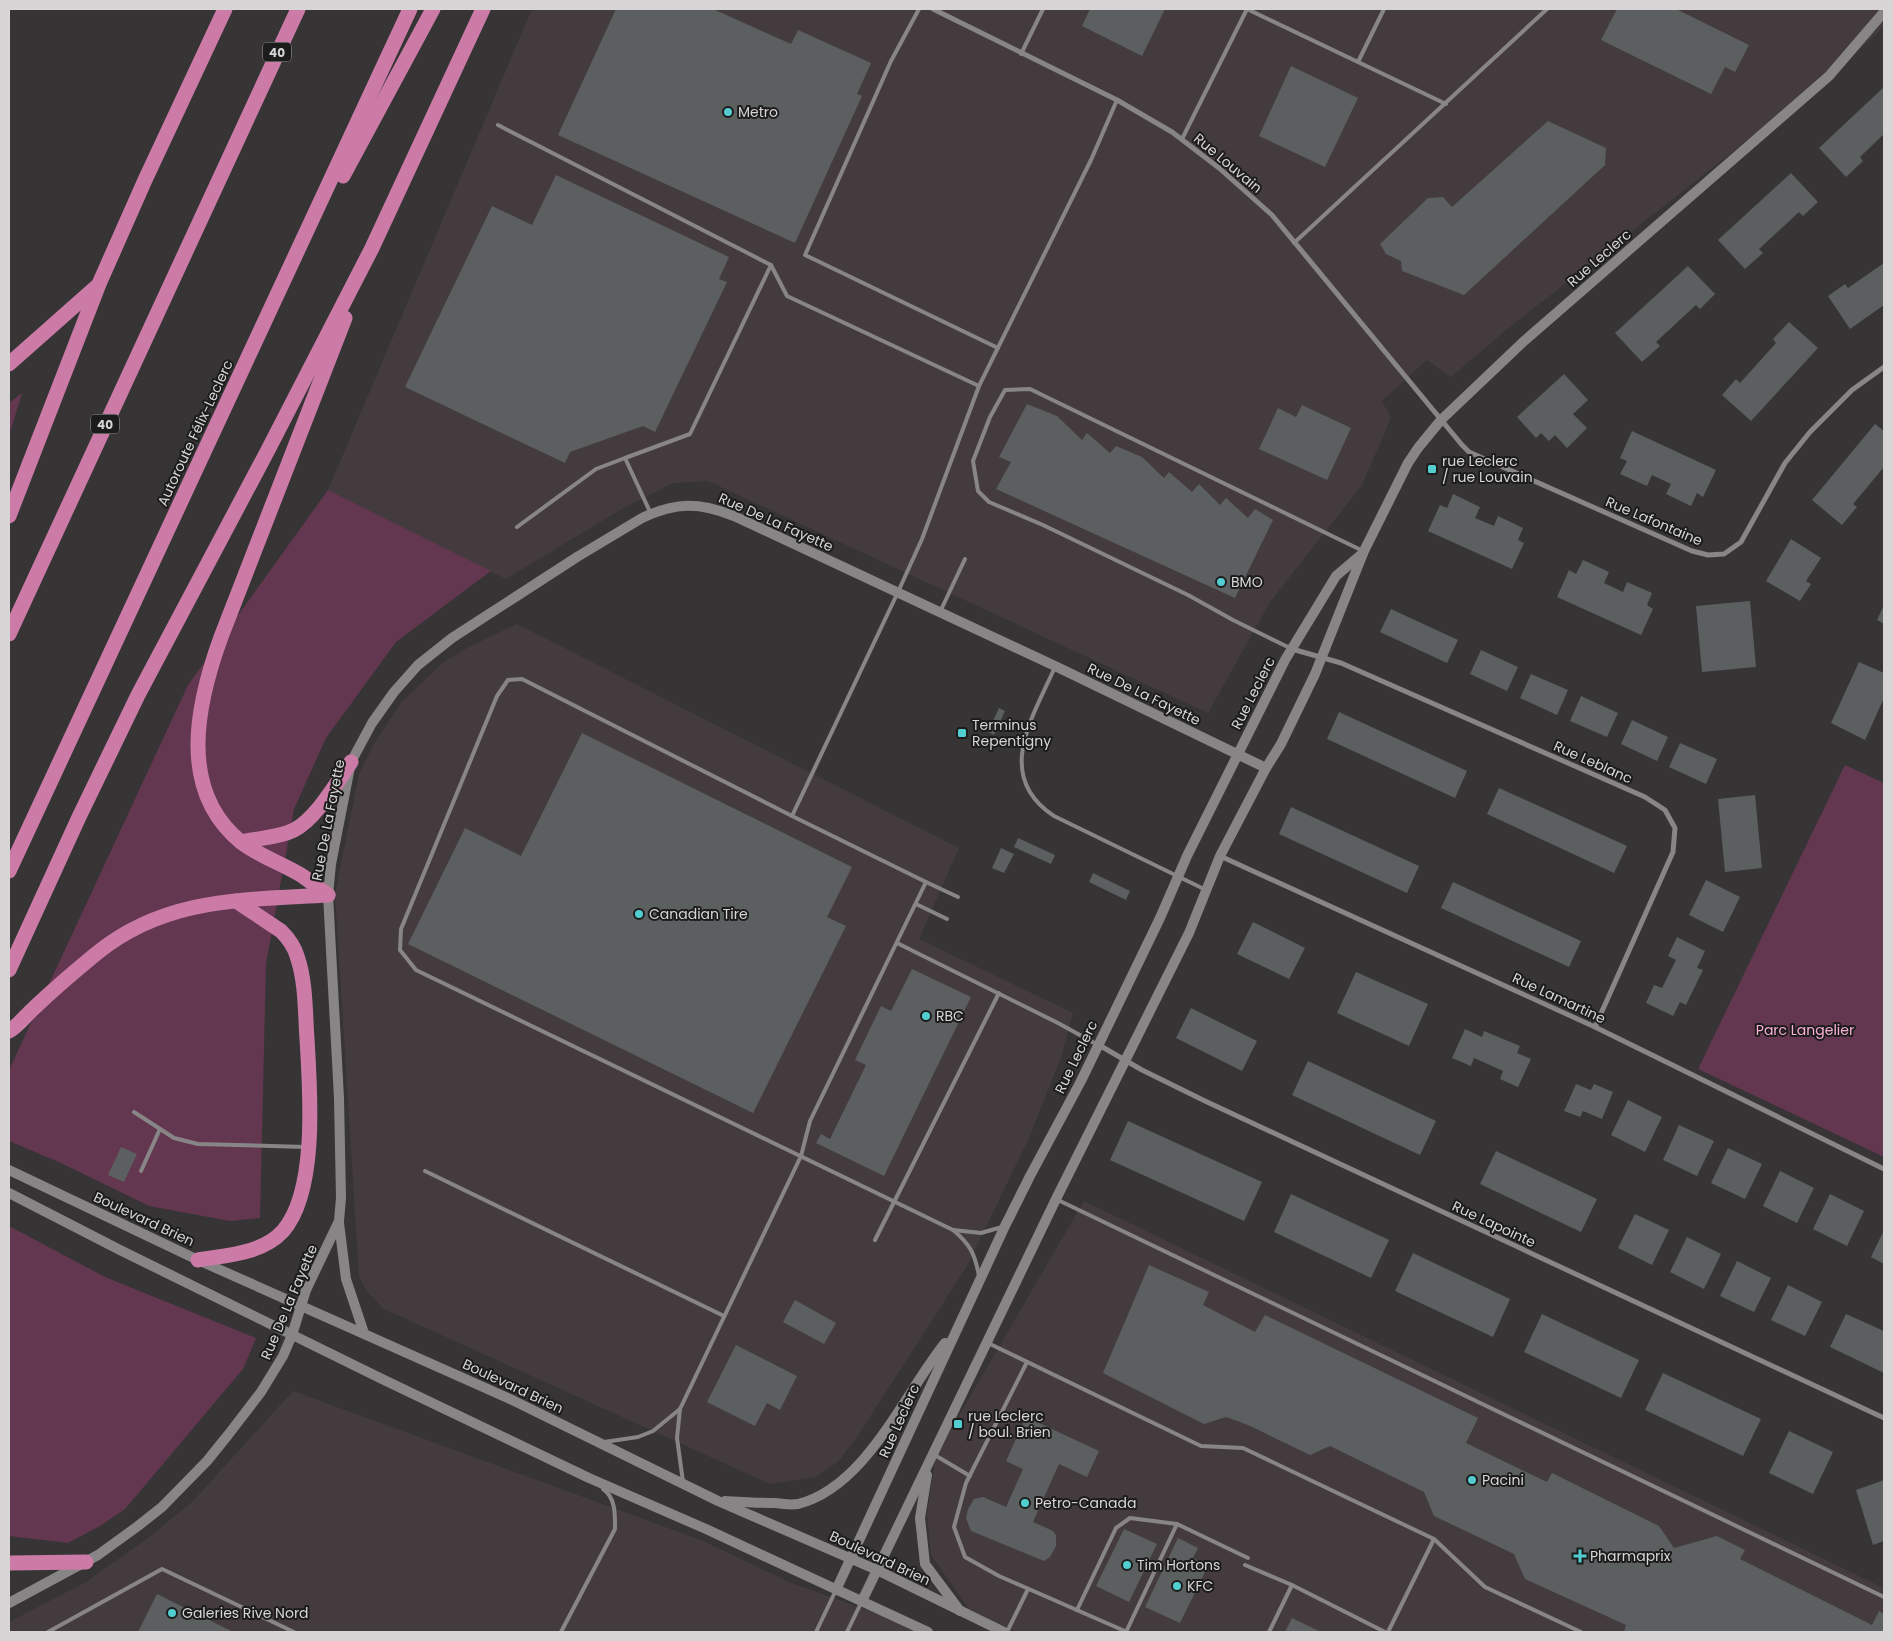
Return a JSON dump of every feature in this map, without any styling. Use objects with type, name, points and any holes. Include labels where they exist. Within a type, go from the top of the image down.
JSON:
[{"type":"highway","points":[[9,516],[99,284],[148,173],[225,9]]},
{"type":"highway","points":[[257,95],[289,9]]},
{"type":"highway","name":"40","points":[[9,634],[298,9]]},
{"type":"highway","name":"Autoroute Félix-Leclerc","points":[[9,871],[410,9]]},
{"type":"highway","points":[[260,332],[432,9]]},
{"type":"highway","points":[[9,970],[87,799],[138,695],[268,450],[372,248],[483,9]]},
{"type":"highway","points":[[328,895],[301,875],[241,842],[229,830],[217,813],[203,783],[198,759],[198,724],[201,704],[220,637],[372,248]]},
{"type":"highway","points":[[9,364],[99,284]]},
{"type":"highway","points":[[241,842],[284,834],[302,825],[318,808],[351,762]]},
{"type":"highway","points":[[9,1032],[105,946],[162,915],[179,910],[236,901],[328,895]]},
{"type":"highway","points":[[198,1260],[258,1248],[282,1232],[297,1206],[308,1147],[309,1092],[306,1027],[304,994],[297,956],[292,945],[280,931],[236,901]]},
{"type":"highway","points":[[9,1563],[86,1562]]},
{"type":"street","name":"Rue Louvain","points":[[933,9],[1117,100],[1182,139],[1219,168],[1272,215],[1441,420]]},
{"type":"street","name":"Rue Leclerc","points":[[862,1601],[1056,1198],[1189,933],[1220,856],[1266,768],[1281,744],[1322,657],[1364,551],[1418,448],[1441,420],[1523,342],[1829,76],[1884,12]]},
{"type":"street","name":"Rue Lafontaine","points":[[1441,420],[1462,446],[1480,458],[1692,551],[1708,555],[1724,554],[1742,542],[1785,463],[1810,432],[1852,390],[1884,366]]},
{"type":"street","name":"Rue De La Fayette","points":[[9,1603],[111,1547],[172,1498],[207,1461],[261,1392],[277,1367],[292,1335],[300,1305],[310,1280],[339,1221],[341,1190],[339,1090],[328,895],[334,848],[351,762],[382,707],[406,678],[435,651],[483,617],[610,537],[651,514],[683,505],[696,505],[719,510],[898,592],[1266,768]]},
{"type":"street","name":"Rue Leclerc","points":[[836,1590],[1005,1226],[1082,1081],[1160,918],[1177,876],[1237,754],[1292,649],[1336,576],[1364,551]]},
{"type":"street","name":"Rue Leblanc","points":[[1292,649],[1341,663],[1645,797],[1664,810],[1675,828],[1673,852],[1595,1027]]},
{"type":"street","name":"Rue Lamartine","points":[[1220,856],[1595,1027],[1884,1168]]},
{"type":"street","name":"Rue Lapointe","points":[[1098,1045],[1205,1101],[1884,1418]]},
{"type":"street","name":"Boulevard Brien","points":[[9,1170],[198,1260],[510,1399],[683,1482],[718,1501],[877,1570],[962,1613],[1005,1632]]},
{"type":"street","points":[[9,1193],[323,1351],[589,1478],[706,1529],[928,1632]]},
{"type":"street","points":[[339,1221],[346,1278],[364,1333]]},
{"type":"street","points":[[718,1501],[797,1504],[828,1492],[878,1443],[928,1364],[955,1331]]},
{"type":"street","points":[[932,1454],[920,1518],[925,1564],[962,1613]]},
{"type":"lane","points":[[919,9],[891,61],[805,256],[998,348]]},
{"type":"lane","points":[[1022,54],[1043,9]]},
{"type":"lane","points":[[1182,139],[1247,9],[1446,104]]},
{"type":"lane","points":[[1358,62],[1384,9]]},
{"type":"lane","points":[[1294,243],[1547,9]]},
{"type":"lane","points":[[792,816],[922,539],[980,386],[1091,160],[1117,100]]},
{"type":"lane","points":[[498,124],[771,265],[787,296],[980,386]]},
{"type":"lane","points":[[517,527],[596,469],[690,434],[771,265]]},
{"type":"lane","points":[[1292,649],[1180,591],[1042,525],[989,502],[978,491],[973,461],[990,418],[1005,390],[1030,389],[1364,551]]},
{"type":"lane","points":[[625,458],[651,514]]},
{"type":"lane","points":[[940,612],[965,559]]},
{"type":"lane","points":[[1055,666],[1024,736],[1021,751],[1024,782],[1032,796],[1041,808],[1054,816],[1206,890]]},
{"type":"lane","points":[[958,898],[522,679],[508,680],[497,696],[401,929],[400,950],[416,970],[953,1230],[967,1242],[976,1259],[980,1280]]},
{"type":"lane","points":[[683,1482],[677,1438],[680,1409],[801,1156],[810,1121],[926,882]]},
{"type":"lane","points":[[916,904],[947,919]]},
{"type":"lane","points":[[897,943],[999,993],[1098,1045]]},
{"type":"lane","points":[[875,1240],[999,993]]},
{"type":"lane","points":[[134,1112],[174,1138],[198,1144],[308,1147]]},
{"type":"lane","points":[[141,1170],[160,1129]]},
{"type":"lane","points":[[424,1171],[724,1316]]},
{"type":"lane","points":[[1056,1198],[1884,1597]]},
{"type":"lane","points":[[953,1230],[981,1233],[1005,1226]]},
{"type":"lane","points":[[986,1342],[1201,1446],[1243,1448],[1434,1539],[1486,1587],[1581,1632]]},
{"type":"lane","points":[[1027,1362],[966,1483],[954,1527],[965,1557],[999,1576],[1127,1632],[1178,1524]]},
{"type":"lane","points":[[600,1442],[638,1437],[653,1431],[680,1409]]},
{"type":"lane","points":[[932,1454],[970,1476]]},
{"type":"lane","points":[[561,1632],[615,1529],[615,1510],[608,1492],[589,1478]]},
{"type":"lane","points":[[1077,1610],[1116,1528],[1130,1518],[1178,1524],[1248,1558]]},
{"type":"lane","points":[[1245,1565],[1292,1585],[1387,1632],[1434,1539]]},
{"type":"lane","points":[[48,1632],[162,1569],[294,1632]]},
{"type":"lane","points":[[1269,1632],[1292,1585]]},
{"type":"lane","points":[[1005,1632],[1028,1589]]},
{"type":"lane","points":[[816,1632],[836,1590]]},
{"type":"lane","points":[[846,1632],[862,1601]]},
{"type":"shaded area","points":[[532,9],[1884,9],[1884,27],[1829,76],[1505,331],[1451,377],[1427,360],[1382,401],[1391,418],[1362,485],[1270,602],[1208,713],[708,481],[673,483],[622,509],[506,579],[328,490]]},
{"type":"shaded area","points":[[517,624],[959,848],[919,939],[1073,1013],[1061,1057],[1029,1138],[967,1266],[857,1437],[838,1462],[815,1477],[770,1484],[384,1309],[366,1290],[359,1276],[335,894],[359,774],[373,745],[401,703],[442,663],[467,648]]},
{"type":"shaded area","points":[[1084,1201],[1884,1588],[1884,1632],[1017,1632],[969,1609],[931,1555],[927,1514],[936,1455]]},
{"type":"shaded area","points":[[293,1391],[701,1540],[789,1582],[928,1632],[9,1632],[9,1622],[86,1582],[148,1538],[193,1501]]},
{"type":"green space","points":[[22,393],[9,436],[9,403]]},
{"type":"green space","points":[[328,490],[491,571],[396,642],[326,738],[294,809],[266,964],[260,1218],[230,1221],[149,1206],[61,1163],[9,1141],[9,1070],[188,685]]},
{"type":"green space","name":"Parc Langelier","points":[[1845,765],[1884,783],[1884,1157],[1698,1069]]},
{"type":"green space","points":[[9,1226],[105,1277],[256,1338],[243,1369],[125,1509],[100,1526],[68,1543],[9,1536]]},
{"type":"building","points":[[616,9],[713,9],[791,44],[798,30],[871,63],[857,94],[862,96],[795,243],[558,135]]},
{"type":"building","points":[[1090,9],[1165,9],[1142,56],[1082,26]]},
{"type":"building","points":[[1617,9],[1676,9],[1749,45],[1735,72],[1725,67],[1711,94],[1601,40]]},
{"type":"building","points":[[1291,66],[1358,98],[1325,167],[1259,136]]},
{"type":"building","points":[[1884,87],[1884,134],[1860,157],[1863,161],[1846,177],[1819,148]]},
{"type":"building","points":[[1548,121],[1606,148],[1605,165],[1464,295],[1402,271],[1401,261],[1386,254],[1380,244],[1428,198],[1443,197],[1452,207]]},
{"type":"building","points":[[1791,173],[1818,202],[1803,216],[1799,212],[1759,249],[1763,253],[1745,269],[1718,240]]},
{"type":"building","points":[[556,175],[729,257],[719,279],[727,282],[655,432],[643,426],[570,452],[565,463],[405,387],[492,206],[532,225]]},
{"type":"building","points":[[1884,263],[1884,305],[1850,329],[1828,296],[1845,284],[1848,288]]},
{"type":"building","points":[[1688,266],[1715,294],[1700,309],[1696,305],[1656,342],[1660,346],[1642,362],[1615,333]]},
{"type":"building","points":[[1789,322],[1818,348],[1751,421],[1722,395],[1736,379],[1740,383],[1776,343],[1773,339]]},
{"type":"building","points":[[1564,374],[1588,400],[1573,414],[1587,428],[1567,448],[1555,435],[1549,441],[1541,433],[1536,438],[1517,417]]},
{"type":"building","points":[[1027,404],[1057,416],[1082,440],[1087,433],[1110,453],[1116,446],[1142,457],[1164,478],[1169,472],[1192,492],[1199,484],[1220,505],[1226,498],[1248,518],[1255,509],[1273,520],[1235,598],[996,489],[1011,462],[999,457]]},
{"type":"building","points":[[1302,405],[1351,428],[1327,480],[1259,449],[1278,408],[1296,417]]},
{"type":"building","points":[[1875,424],[1884,431],[1884,467],[1853,504],[1857,507],[1842,525],[1812,500]]},
{"type":"building","points":[[1632,431],[1716,470],[1703,497],[1697,493],[1691,506],[1666,494],[1671,484],[1652,475],[1647,486],[1620,474],[1627,461],[1620,458]]},
{"type":"building","points":[[1453,494],[1480,507],[1475,518],[1494,526],[1498,516],[1523,528],[1518,540],[1524,543],[1512,569],[1428,531],[1440,505],[1447,508]]},
{"type":"building","points":[[1791,539],[1821,558],[1806,581],[1811,584],[1800,601],[1766,581]]},
{"type":"building","points":[[1583,560],[1609,572],[1604,583],[1623,592],[1627,582],[1652,593],[1647,605],[1653,609],[1641,635],[1557,597],[1569,570],[1576,574]]},
{"type":"building","points":[[1750,601],[1756,667],[1702,672],[1696,606]]},
{"type":"building","points":[[1884,605],[1884,624],[1877,620]]},
{"type":"building","points":[[1391,609],[1458,640],[1447,663],[1380,632]]},
{"type":"building","points":[[1481,650],[1518,667],[1507,691],[1470,674]]},
{"type":"building","points":[[1859,662],[1884,673],[1884,698],[1865,740],[1831,723]]},
{"type":"building","points":[[1531,674],[1568,690],[1557,715],[1520,698]]},
{"type":"building","points":[[1581,696],[1618,713],[1607,737],[1570,721]]},
{"type":"building","points":[[999,708],[1005,711],[994,735],[988,732]]},
{"type":"building","points":[[1339,712],[1467,771],[1455,798],[1327,739]]},
{"type":"building","points":[[1632,720],[1668,737],[1657,761],[1621,744]]},
{"type":"building","points":[[582,733],[852,867],[827,917],[846,926],[753,1113],[408,944],[465,828],[521,856]]},
{"type":"building","points":[[1680,743],[1717,759],[1706,784],[1669,767]]},
{"type":"building","points":[[1499,788],[1627,846],[1614,873],[1487,814]]},
{"type":"building","points":[[1755,795],[1762,868],[1725,872],[1718,799]]},
{"type":"building","points":[[1291,807],[1419,866],[1407,893],[1279,834]]},
{"type":"building","points":[[1018,838],[1055,855],[1051,864],[1014,847]]},
{"type":"building","points":[[1001,848],[1014,854],[1004,873],[992,868]]},
{"type":"building","points":[[1093,873],[1130,891],[1126,900],[1089,882]]},
{"type":"building","points":[[1706,880],[1740,897],[1723,932],[1689,915]]},
{"type":"building","points":[[1453,882],[1581,941],[1569,967],[1441,908]]},
{"type":"building","points":[[1253,922],[1305,948],[1289,979],[1237,954]]},
{"type":"building","points":[[1677,937],[1705,951],[1697,968],[1703,970],[1686,1005],[1680,1002],[1673,1016],[1646,1003],[1654,985],[1662,988],[1676,960],[1668,956]]},
{"type":"building","points":[[912,969],[971,997],[884,1176],[816,1143],[821,1134],[830,1139],[866,1065],[855,1060],[881,1006],[891,1011]]},
{"type":"building","points":[[1356,972],[1428,1004],[1409,1046],[1337,1013]]},
{"type":"building","points":[[1191,1008],[1257,1041],[1242,1071],[1176,1038]]},
{"type":"building","points":[[1465,1029],[1482,1037],[1484,1031],[1520,1046],[1517,1053],[1531,1059],[1518,1087],[1500,1079],[1503,1071],[1474,1058],[1471,1066],[1452,1058]]},
{"type":"building","points":[[1308,1061],[1436,1121],[1420,1155],[1292,1095]]},
{"type":"building","points":[[1576,1084],[1591,1090],[1594,1084],[1613,1092],[1602,1119],[1583,1111],[1580,1117],[1564,1111]]},
{"type":"building","points":[[1628,1100],[1662,1117],[1645,1152],[1611,1135]]},
{"type":"building","points":[[1128,1121],[1262,1182],[1244,1221],[1110,1160]]},
{"type":"building","points":[[1679,1125],[1714,1141],[1697,1176],[1663,1160]]},
{"type":"building","points":[[121,1147],[137,1154],[124,1182],[108,1175]]},
{"type":"building","points":[[1728,1148],[1762,1164],[1745,1199],[1711,1183]]},
{"type":"building","points":[[1496,1151],[1597,1199],[1581,1232],[1480,1184]]},
{"type":"building","points":[[1780,1171],[1814,1188],[1797,1223],[1763,1206]]},
{"type":"building","points":[[1291,1194],[1389,1240],[1371,1278],[1274,1232]]},
{"type":"building","points":[[1830,1194],[1864,1211],[1847,1246],[1813,1229]]},
{"type":"building","points":[[1635,1214],[1669,1230],[1652,1265],[1618,1248]]},
{"type":"building","points":[[1884,1230],[1884,1264],[1871,1257]]},
{"type":"building","points":[[1687,1237],[1721,1254],[1704,1289],[1670,1272]]},
{"type":"building","points":[[1413,1253],[1510,1299],[1493,1337],[1395,1291]]},
{"type":"building","points":[[1737,1261],[1771,1278],[1754,1312],[1720,1296]]},
{"type":"building","points":[[1149,1265],[1209,1292],[1203,1305],[1255,1332],[1265,1315],[1478,1418],[1466,1443],[1547,1482],[1552,1473],[1659,1526],[1674,1548],[1717,1536],[1745,1550],[1740,1559],[1872,1625],[1879,1611],[1884,1614],[1884,1632],[1624,1632],[1626,1625],[1525,1579],[1514,1554],[1434,1516],[1424,1492],[1330,1446],[1310,1455],[1248,1425],[1226,1417],[1204,1424],[1103,1373]]},
{"type":"building","points":[[1788,1285],[1822,1302],[1805,1336],[1771,1320]]},
{"type":"building","points":[[795,1300],[836,1323],[824,1344],[783,1322]]},
{"type":"building","points":[[1542,1314],[1639,1360],[1621,1398],[1524,1352]]},
{"type":"building","points":[[1846,1314],[1884,1331],[1884,1373],[1830,1347]]},
{"type":"building","points":[[736,1345],[797,1376],[780,1410],[767,1403],[755,1426],[707,1402]]},
{"type":"building","points":[[1663,1373],[1761,1419],[1743,1456],[1645,1410]]},
{"type":"building","name":"Petro-Canada","points":[[1026,1417],[1099,1451],[1087,1477],[1059,1464],[1033,1522],[1053,1531],[1056,1535],[1056,1546],[1050,1557],[1044,1561],[971,1531],[966,1518],[968,1509],[974,1499],[983,1497],[1006,1507],[1023,1469],[1006,1461]]},
{"type":"building","points":[[1789,1431],[1833,1452],[1813,1494],[1769,1473]]},
{"type":"building","points":[[1884,1480],[1884,1541],[1873,1545],[1856,1490]]},
{"type":"building","name":"Tim Hortons","points":[[1124,1529],[1157,1544],[1129,1602],[1096,1586]]},
{"type":"building","name":"KFC","points":[[1178,1538],[1198,1548],[1193,1558],[1208,1566],[1180,1623],[1145,1607]]},
{"type":"building","name":"Galeries Rive Nord","points":[[157,1594],[233,1632],[138,1632]]},
{"type":"building","points":[[1292,1618],[1321,1632],[1285,1632]]},
{"type":"place","name":"Metro","points":[[728,112]]},
{"type":"place","name":"rue Leclerc / rue Louvain","points":[[1432,469]]},
{"type":"place","name":"BMO","points":[[1221,582]]},
{"type":"place","name":"Terminus Repentigny","points":[[962,733]]},
{"type":"place","name":"Canadian Tire","points":[[639,914]]},
{"type":"place","name":"RBC","points":[[926,1016]]},
{"type":"place","name":"rue Leclerc / boul. Brien","points":[[958,1424]]},
{"type":"place","name":"Pacini","points":[[1472,1480]]},
{"type":"place","name":"Petro-Canada","points":[[1025,1503]]},
{"type":"place","name":"Pharmaprix","points":[[1580,1556]]},
{"type":"place","name":"Tim Hortons","points":[[1127,1565]]},
{"type":"place","name":"KFC","points":[[1177,1586]]},
{"type":"place","name":"Galeries Rive Nord","points":[[172,1613]]}]
